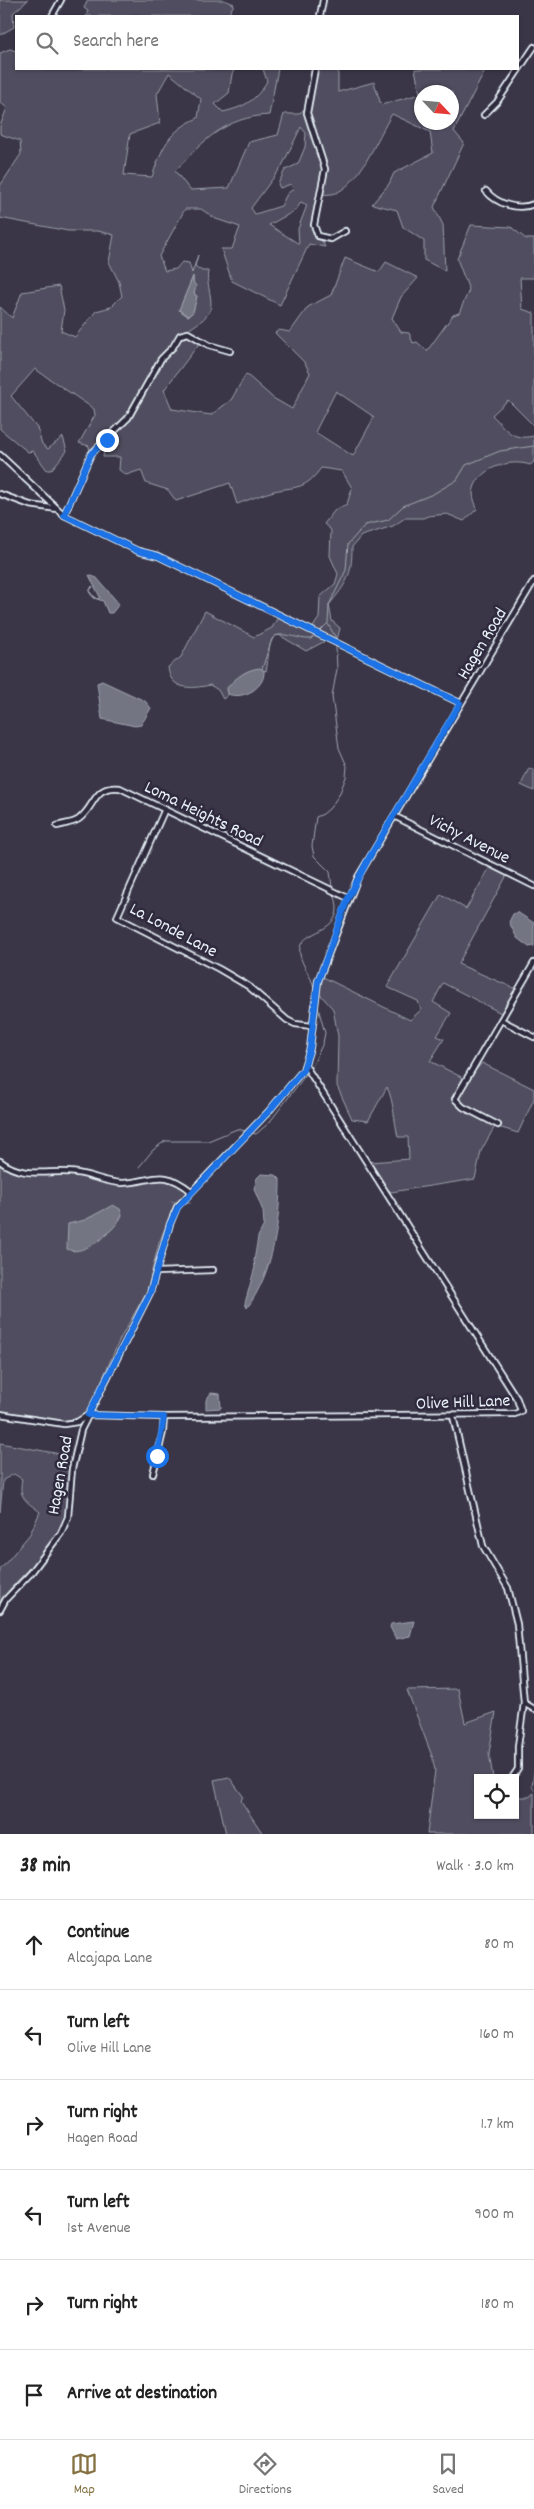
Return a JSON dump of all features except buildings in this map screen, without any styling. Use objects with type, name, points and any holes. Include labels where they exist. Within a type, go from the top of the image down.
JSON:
[{"type":"street","points":[[53,15],[61,0]]},
{"type":"street","points":[[320,15],[323,0]]},
{"type":"street","points":[[519,69],[534,47]]},
{"type":"street","points":[[315,70],[308,113],[325,169],[314,225],[318,236],[331,239],[344,231]]},
{"type":"street","points":[[484,115],[497,102],[519,70]]},
{"type":"street","points":[[486,190],[492,198],[511,206],[525,207],[534,204]]},
{"type":"street","points":[[64,515],[91,454],[128,418],[158,364],[180,335],[188,333],[209,345],[230,351]]},
{"type":"street","points":[[0,456],[64,515],[138,551],[158,556],[460,703]]},
{"type":"street","points":[[0,494],[36,507],[57,509]]},
{"type":"street","name":"Hagen Road","points":[[0,1610],[61,1533],[68,1517],[72,1469],[81,1430],[142,1311],[170,1224],[179,1205],[269,1111],[305,1065],[310,1048],[318,981],[348,898],[358,876],[534,581]]},
{"type":"street","name":"Loma Heights Road","points":[[57,826],[79,820],[101,791],[110,787],[120,788],[348,898]]},
{"type":"street","name":"La Londe Lane","points":[[165,809],[117,917],[248,986],[287,1020],[295,1024],[312,1026]]},
{"type":"street","name":"Vichy Avenue","points":[[394,816],[534,886]]},
{"type":"street","points":[[498,1125],[462,1107],[455,1099],[534,963]]},
{"type":"street","points":[[500,1020],[534,1037]]},
{"type":"street","name":"Olive Hill Lane","points":[[88,1415],[164,1417],[453,1416],[515,1414],[521,1411],[522,1408],[305,1065]]},
{"type":"street","points":[[0,1161],[15,1170],[28,1173],[73,1172],[121,1183],[153,1177],[165,1177],[178,1182],[191,1191]]},
{"type":"street","points":[[156,1272],[213,1270]]},
{"type":"street","points":[[0,1414],[64,1424],[77,1422],[88,1415]]},
{"type":"street","points":[[453,1416],[483,1546],[508,1588],[517,1624],[524,1703],[518,1746],[518,1769],[515,1774]]},
{"type":"street","points":[[152,1474],[163,1432],[164,1417]]},
{"type":"street","points":[[524,1703],[534,1709]]},
{"type":"shaded area","points":[[0,0],[28,0],[13,13],[14,27],[0,35]]},
{"type":"shaded area","points":[[88,0],[224,0],[234,4],[228,15],[86,15],[88,11],[84,8]]},
{"type":"shaded area","points":[[10,49],[15,51],[15,70],[234,70],[229,93],[215,104],[223,112],[249,102],[258,94],[267,81],[263,70],[278,70],[269,115],[240,120],[216,132],[175,171],[190,190],[229,188],[249,142],[278,135],[284,114],[299,114],[309,104],[315,70],[338,70],[338,92],[374,82],[381,105],[414,96],[414,124],[392,114],[369,157],[355,178],[336,193],[319,195],[314,225],[325,247],[309,244],[280,305],[232,281],[221,249],[232,249],[240,227],[216,219],[201,209],[185,209],[159,256],[165,271],[176,269],[182,262],[189,263],[192,273],[198,255],[195,266],[202,271],[208,271],[211,304],[208,314],[185,332],[201,341],[164,390],[172,409],[211,415],[231,400],[246,374],[273,398],[292,409],[310,373],[305,363],[275,333],[279,330],[290,332],[308,307],[331,295],[345,258],[379,272],[386,262],[418,278],[401,297],[392,318],[401,332],[409,333],[413,343],[417,342],[427,351],[453,315],[459,313],[469,290],[457,259],[471,225],[511,227],[526,239],[534,239],[534,278],[520,278],[522,309],[534,313],[534,426],[508,400],[492,415],[505,429],[514,435],[520,437],[534,436],[534,462],[530,465],[522,463],[504,464],[487,472],[475,485],[473,494],[477,509],[464,521],[447,514],[423,518],[405,518],[393,526],[361,536],[352,547],[351,565],[347,579],[329,605],[332,621],[340,628],[337,640],[329,639],[306,651],[279,635],[275,636],[269,648],[266,671],[255,670],[244,673],[231,685],[227,690],[229,694],[223,699],[218,690],[210,685],[189,687],[177,684],[170,675],[168,667],[181,657],[205,611],[254,637],[272,628],[279,615],[311,630],[319,618],[320,597],[335,584],[338,574],[330,556],[331,530],[324,524],[335,510],[347,504],[352,488],[342,471],[321,468],[305,484],[269,492],[237,504],[230,483],[176,501],[168,490],[146,483],[141,470],[126,475],[119,470],[120,457],[103,457],[105,441],[90,452],[89,446],[79,443],[95,415],[94,409],[35,369],[11,396],[37,428],[42,444],[48,449],[63,437],[67,451],[51,470],[47,470],[33,451],[28,452],[0,429],[0,307],[12,318],[22,292],[59,286],[64,310],[61,331],[75,337],[96,311],[111,307],[122,296],[119,282],[109,262],[114,235],[98,231],[68,231],[0,218],[0,186],[21,154],[20,141],[0,134],[0,126],[7,108],[0,102],[0,53]],"holes":[[[169,73],[201,99],[198,118],[173,135],[163,149],[152,177],[124,175],[130,134],[160,123],[157,94]],[[301,127],[306,133],[305,147],[298,164],[285,170],[278,184],[280,188],[291,184],[293,189],[287,194],[281,206],[255,214],[251,208],[282,166]],[[301,202],[307,205],[298,229],[299,244],[269,225],[296,210]],[[193,277],[194,294],[197,296],[193,312],[188,316],[179,310]],[[336,391],[374,417],[353,456],[315,432]]]},
{"type":"shaded area","points":[[415,70],[485,70],[459,121],[459,85],[418,85]]},
{"type":"shaded area","points":[[426,130],[455,130],[464,143],[434,207],[443,225],[445,271],[424,260],[424,241],[403,227],[397,210],[372,204],[389,184],[394,173],[433,153],[430,132]]},
{"type":"shaded area","points":[[529,768],[534,771],[534,791],[521,785]]},
{"type":"shaded area","points":[[491,865],[507,875],[458,964],[516,989],[503,1014],[443,983],[433,1002],[451,1013],[437,1036],[444,1039],[430,1061],[467,1080],[482,1063],[534,1089],[534,1099],[518,1133],[495,1126],[481,1151],[475,1179],[391,1192],[378,1180],[370,1162],[409,1159],[408,1137],[398,1137],[393,1105],[387,1087],[368,1121],[352,1119],[337,1086],[338,1036],[333,1009],[319,993],[323,977],[410,1020],[421,1010],[418,1001],[387,987],[441,894],[466,909]]},
{"type":"shaded area","points":[[0,1164],[6,1169],[17,1173],[70,1175],[126,1185],[151,1178],[172,1180],[188,1191],[174,1206],[159,1243],[147,1291],[120,1339],[87,1414],[67,1422],[0,1412]]},
{"type":"shaded area","points":[[0,1443],[60,1454],[76,1461],[71,1499],[64,1522],[43,1554],[10,1589],[0,1603],[0,1570],[30,1534],[40,1512],[24,1499],[21,1491],[22,1479],[14,1474],[3,1480],[0,1512]]},
{"type":"shaded area","points":[[458,1689],[465,1723],[496,1712],[489,1753],[492,1774],[474,1774],[474,1819],[519,1819],[519,1797],[529,1797],[534,1793],[534,1834],[427,1834],[435,1770],[432,1756],[407,1690]]},
{"type":"shaded area","points":[[229,1777],[243,1796],[241,1801],[263,1834],[226,1834],[214,1780]]},
{"type":"water","points":[[193,276],[193,282],[196,286],[194,294],[197,296],[193,312],[188,316],[179,310]]},
{"type":"water","points":[[89,575],[97,578],[119,604],[112,613],[108,613],[103,601],[94,598],[89,592],[90,590],[91,594],[98,599],[100,597]]},
{"type":"water","points":[[260,668],[264,671],[261,683],[257,687],[246,694],[228,694],[227,688],[234,681],[250,670]]},
{"type":"water","points":[[102,681],[145,701],[151,708],[141,725],[135,726],[102,719],[97,683]]},
{"type":"water","points":[[517,912],[534,923],[534,946],[529,947],[517,938],[509,922],[513,914]]},
{"type":"water","points":[[261,1174],[276,1175],[280,1179],[280,1195],[269,1263],[256,1294],[247,1308],[245,1303],[255,1267],[254,1261],[258,1237],[264,1225],[263,1211],[254,1189],[257,1178]]},
{"type":"water","points":[[113,1205],[120,1209],[122,1215],[106,1235],[82,1250],[74,1251],[67,1249],[68,1224],[85,1220]]},
{"type":"water","points":[[211,1393],[220,1394],[221,1408],[206,1409],[206,1400]]},
{"type":"water","points":[[414,1621],[410,1636],[396,1639],[390,1627],[391,1624]]},
{"type":"waterway","points":[[319,632],[328,623],[329,605],[346,570],[348,544],[365,525],[388,520],[403,506],[433,494],[457,480],[466,465],[500,451],[534,446]]},
{"type":"waterway","points":[[328,624],[337,640]]},
{"type":"waterway","points":[[262,669],[272,639],[275,636],[285,635],[311,639],[315,635]]},
{"type":"waterway","points":[[332,887],[330,872],[314,856],[312,846],[316,817],[330,808],[339,795],[346,777],[347,766],[339,748],[332,696],[337,669],[336,646]]},
{"type":"waterway","points":[[314,988],[303,963],[300,947],[310,936],[331,923],[336,916],[337,907],[334,894]]},
{"type":"waterway","points":[[311,1069],[323,1043],[325,1033],[317,1004]]},
{"type":"waterway","points":[[252,1133],[256,1134],[269,1123],[307,1073]]},
{"type":"waterway","points":[[139,1167],[153,1150],[165,1141],[208,1141],[237,1129],[246,1131]]},
{"type":"waterway","points":[[172,1202],[179,1202]]},
{"type":"waterway","points":[[183,1202],[190,1203]]},
{"type":"waterway","points":[[534,1773],[532,1786],[534,1790]]},
{"type":"route","points":[[107,440],[91,454],[64,515],[138,551],[158,556],[460,703],[358,876],[348,898],[318,981],[310,1048],[303,1070],[269,1111],[191,1191],[178,1207],[172,1217],[150,1293],[88,1415],[164,1417],[163,1432],[157,1456]]}]
